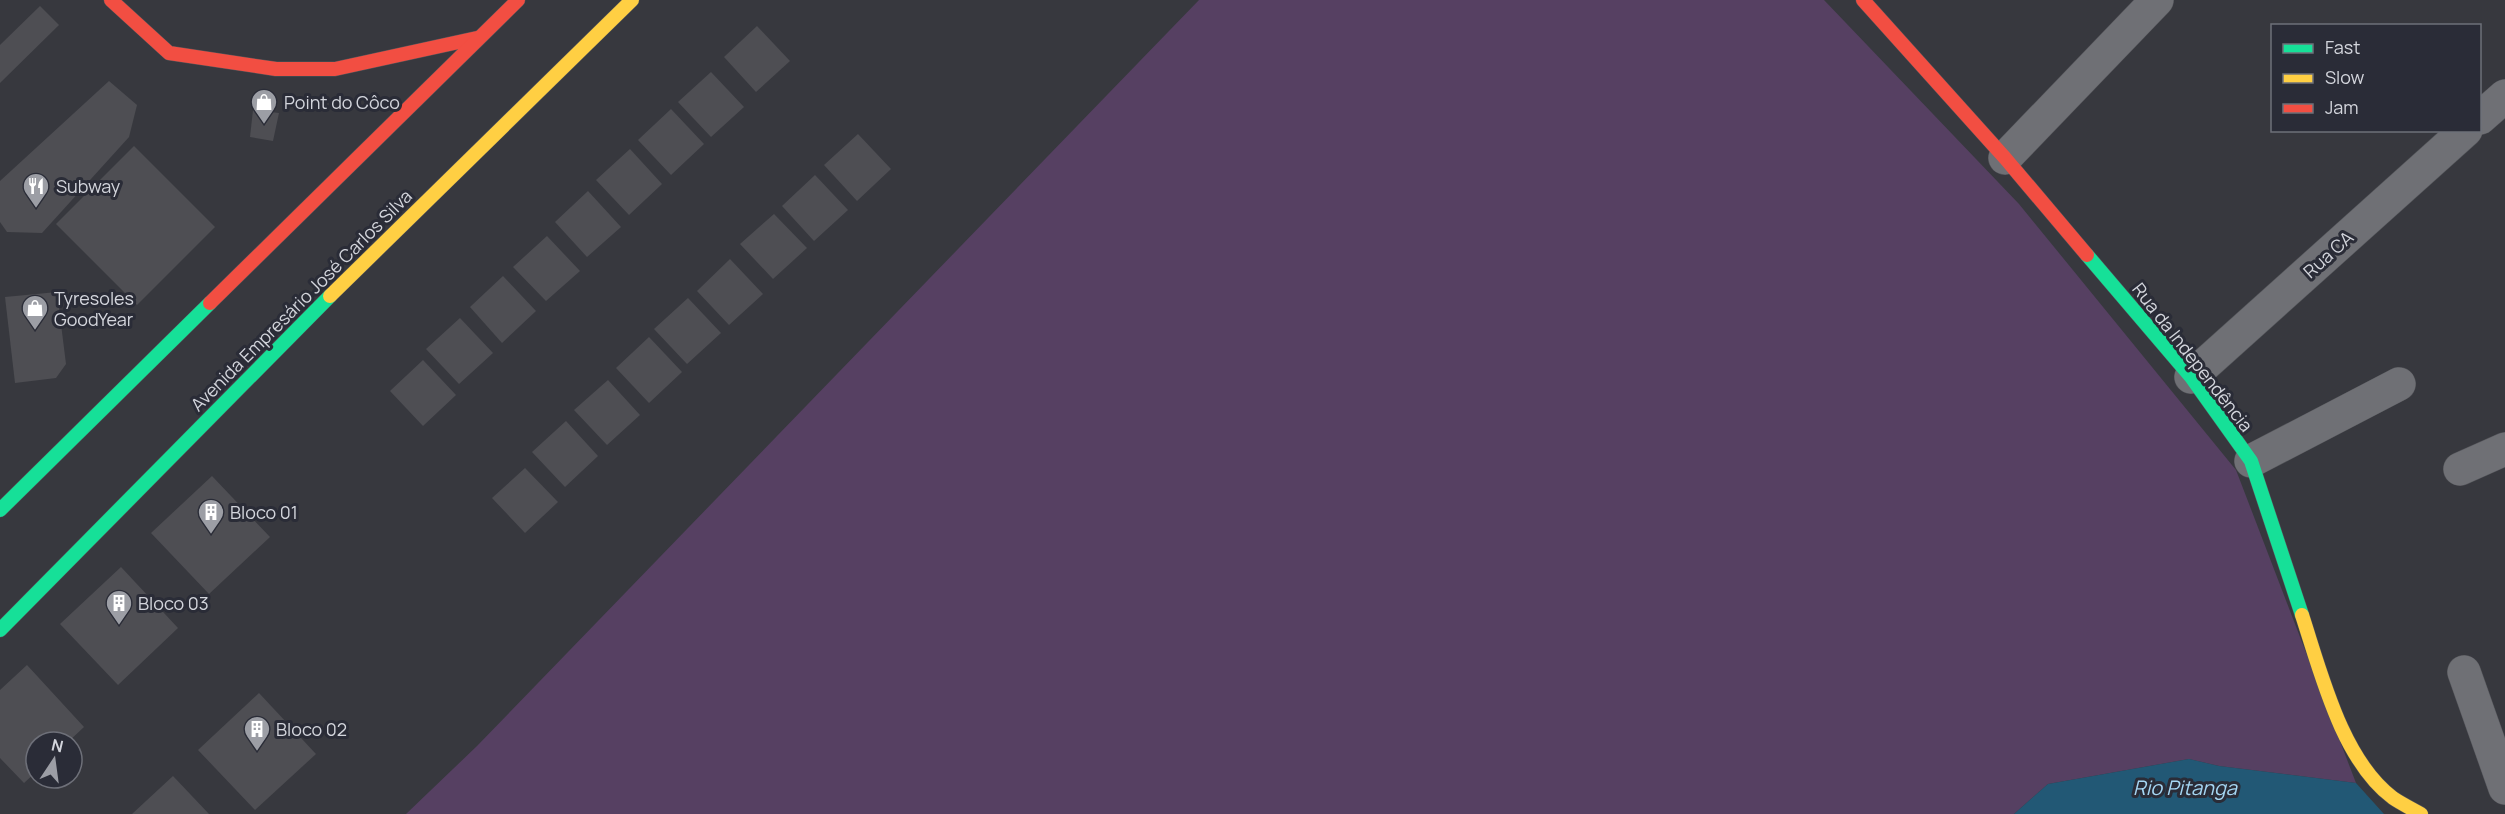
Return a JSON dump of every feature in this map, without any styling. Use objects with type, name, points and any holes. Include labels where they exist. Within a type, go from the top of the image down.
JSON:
[{"type":"main road","points":[[111,0],[169,53],[276,69],[335,69],[477,38]]},
{"type":"main road","points":[[0,510],[518,0]]},
{"type":"main road","name":"Avenida Empresário José Carlos Silva","points":[[0,630],[264,361],[632,0]]},
{"type":"main road","name":"Rua da Independência","points":[[1863,0],[2005,158],[2191,377],[2251,461],[2336,717],[2363,765],[2392,797],[2421,814]]},
{"type":"street","points":[[2005,158],[2157,0]]},
{"type":"street","points":[[2481,117],[2505,96]]},
{"type":"street","name":"Rua CA","points":[[2191,377],[2464,132]]},
{"type":"street","points":[[2251,461],[2399,384]]},
{"type":"street","points":[[2460,469],[2505,448]]},
{"type":"street","points":[[2464,672],[2505,788]]},
{"type":"shaded area","points":[[1199,0],[1824,0],[2019,204],[2236,470],[2356,783],[2219,766],[2189,759],[2048,784],[2014,814],[406,814],[477,746]]},
{"type":"water","name":"Rio Pitanga","points":[[2189,759],[2219,766],[2356,783],[2384,814],[2014,814],[2048,784]]},
{"type":"building","points":[[40,6],[59,25],[0,83],[0,45]]},
{"type":"building","points":[[757,26],[790,61],[756,92],[724,57]]},
{"type":"building","points":[[711,72],[744,107],[711,137],[678,102]]},
{"type":"building","points":[[109,81],[137,105],[129,137],[42,233],[7,232],[0,222],[0,181]]},
{"type":"building","points":[[671,109],[704,144],[671,175],[638,140]]},
{"type":"building","name":"Point do Côco","points":[[253,110],[279,113],[273,141],[250,137]]},
{"type":"building","points":[[858,134],[891,169],[857,201],[824,165]]},
{"type":"building","points":[[134,146],[215,227],[137,305],[56,224]]},
{"type":"building","points":[[630,149],[662,184],[629,215],[596,180]]},
{"type":"building","points":[[815,175],[848,210],[814,241],[782,206]]},
{"type":"building","points":[[588,191],[621,227],[587,257],[555,222]]},
{"type":"building","points":[[774,214],[807,248],[773,279],[740,244]]},
{"type":"building","points":[[547,236],[580,271],[546,301],[513,267]]},
{"type":"building","points":[[730,259],[763,294],[729,325],[697,291]]},
{"type":"building","points":[[503,276],[536,311],[502,343],[470,307]]},
{"type":"building","name":"Tyresoles GoodYear","points":[[57,292],[66,364],[56,378],[15,383],[5,297]]},
{"type":"building","points":[[688,298],[721,333],[687,364],[654,329]]},
{"type":"building","points":[[460,318],[493,353],[459,384],[426,349]]},
{"type":"building","points":[[649,337],[682,372],[649,403],[616,368]]},
{"type":"building","points":[[423,360],[456,395],[423,426],[390,391]]},
{"type":"building","points":[[608,380],[640,415],[607,445],[574,410]]},
{"type":"building","points":[[566,421],[598,456],[565,487],[532,452]]},
{"type":"building","points":[[525,468],[558,502],[525,533],[492,498]]},
{"type":"building","name":"Bloco 01","points":[[212,476],[270,537],[209,594],[151,533]]},
{"type":"building","name":"Bloco 03","points":[[121,567],[178,628],[118,685],[60,624]]},
{"type":"building","points":[[27,665],[84,727],[81,730],[24,730],[24,783],[0,758],[0,690]]},
{"type":"building","name":"Bloco 02","points":[[259,693],[316,754],[255,810],[198,750]]},
{"type":"building","points":[[173,776],[209,814],[132,814]]},
{"type":"traffic: fast","points":[[2087,255],[2191,377],[2251,461],[2302,615]]},
{"type":"traffic: fast","points":[[0,630],[330,296]]},
{"type":"traffic: fast","points":[[0,510],[210,303]]},
{"type":"traffic: slow","points":[[330,296],[632,0]]},
{"type":"traffic: slow","points":[[2302,615],[2336,714],[2360,762],[2375,782],[2393,798],[2421,814]]},
{"type":"traffic: jam","points":[[111,0],[169,53],[276,69],[335,69],[477,38]]},
{"type":"traffic: jam","points":[[210,303],[518,0]]},
{"type":"traffic: jam","points":[[1863,0],[2005,158],[2087,255]]},
{"type":"place","name":"Point do Côco","points":[[264,125]]},
{"type":"place","name":"Subway","points":[[36,209]]},
{"type":"place","name":"Tyresoles GoodYear","points":[[35,331]]},
{"type":"place","name":"Bloco 01","points":[[211,535]]},
{"type":"place","name":"Bloco 03","points":[[119,626]]},
{"type":"place","name":"Bloco 02","points":[[257,752]]}]
